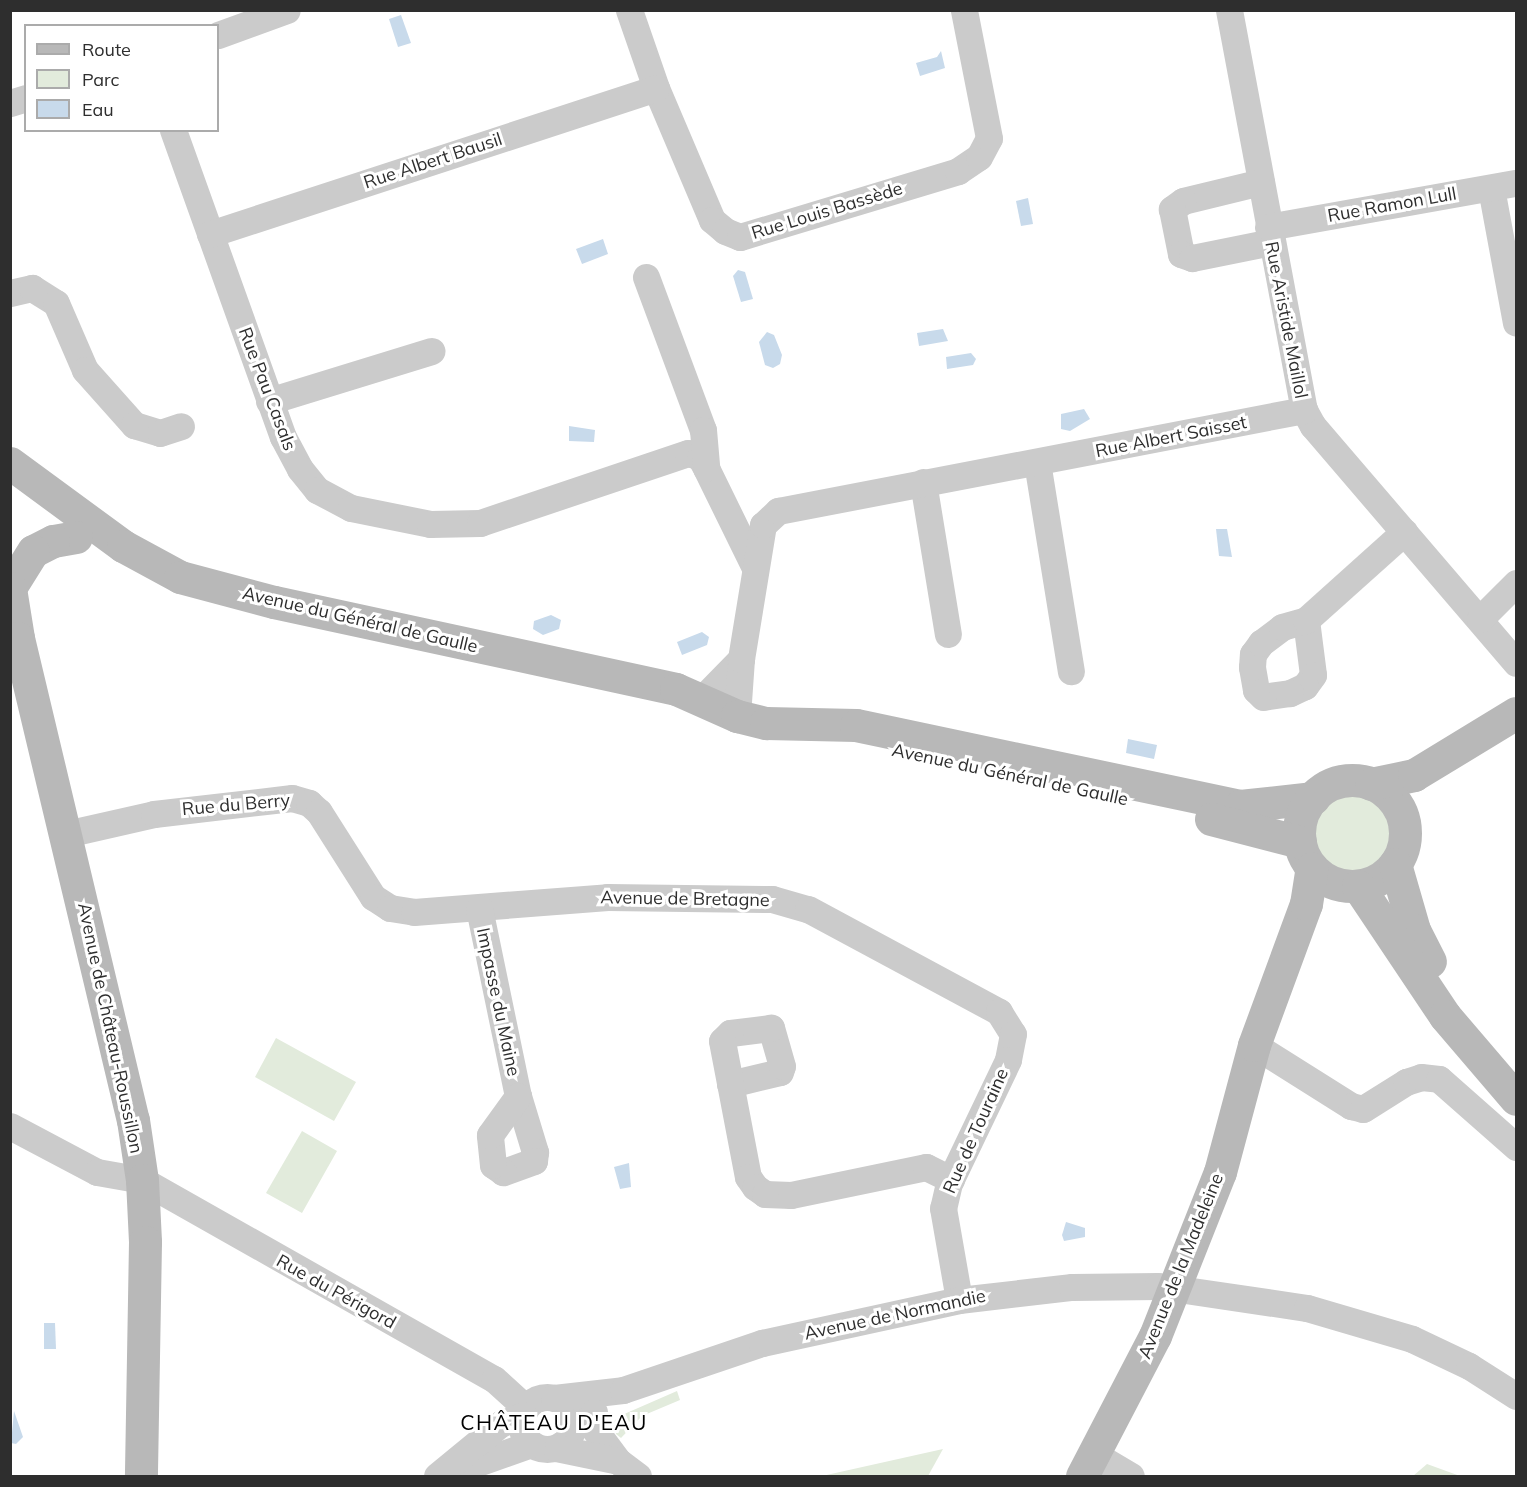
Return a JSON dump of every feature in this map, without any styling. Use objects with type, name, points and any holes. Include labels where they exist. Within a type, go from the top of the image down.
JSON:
[{"type":"main road","name":"Avenue du Général de Gaulle","points":[[10,463],[123,546],[180,577],[274,602],[676,689],[702,699],[728,722],[801,726],[856,725],[1240,806],[1314,798]]},
{"type":"main road","name":"Avenue du Général de Gaulle","points":[[10,492],[37,504],[101,555],[183,597],[673,706],[728,722],[777,741],[848,740],[1240,825],[1306,855]]},
{"type":"main road","name":"Avenue de Château-Roussillon","points":[[76,537],[53,541],[33,550],[10,588],[18,638],[133,1120],[142,1180],[145,1242],[141,1476]]},
{"type":"main road","points":[[1371,784],[1414,775],[1516,712]]},
{"type":"main road","points":[[1404,821],[1426,792],[1516,738]]},
{"type":"main road","points":[[1359,781],[1371,784],[1395,802],[1404,821],[1405,842],[1395,864],[1379,879],[1352,886],[1322,877],[1306,855],[1302,819],[1314,798],[1334,784],[1359,781]]},
{"type":"main road","name":"Avenue de la Madeleine","points":[[1087,1465],[1176,1288],[1220,1172],[1254,1045],[1306,904],[1306,855]]},
{"type":"main road","points":[[1395,864],[1414,930],[1427,957],[1516,1074]]},
{"type":"main road","points":[[1291,948],[1352,886]]},
{"type":"main road","points":[[1352,886],[1444,1016],[1516,1099]]},
{"type":"street","points":[[219,35],[287,10]]},
{"type":"street","name":"Rue Louis Bassède","points":[[629,10],[656,88],[712,220],[724,231],[741,237],[958,171],[980,157],[989,138],[964,10]]},
{"type":"street","name":"Rue Aristide Maillol","points":[[1229,10],[1304,410],[1516,663]]},
{"type":"street","name":"Rue Albert Bausil","points":[[210,234],[656,88]]},
{"type":"street","name":"Rue Pau Casals","points":[[174,132],[269,401],[300,469],[317,490],[351,508],[430,524],[480,523],[688,453],[700,457],[706,468]]},
{"type":"street","name":"Rue Ramon Lull","points":[[1261,182],[1183,201],[1172,209],[1181,254],[1192,258],[1270,234],[1504,185]]},
{"type":"street","points":[[1504,185],[1516,323]]},
{"type":"street","points":[[646,277],[703,430],[706,468],[755,568]]},
{"type":"street","points":[[10,293],[33,288],[56,303],[85,370],[134,425],[160,434],[182,426]]},
{"type":"street","points":[[269,401],[432,351]]},
{"type":"street","name":"Rue Albert Saisset","points":[[728,722],[763,525],[778,511],[1304,410]]},
{"type":"street","points":[[1037,462],[1071,671]]},
{"type":"street","points":[[923,482],[948,634]]},
{"type":"street","points":[[1306,620],[1404,532]]},
{"type":"street","points":[[1480,619],[1516,583]]},
{"type":"street","points":[[702,699],[741,659]]},
{"type":"street","name":"Rue du Berry","points":[[66,834],[154,813],[292,798],[309,803],[319,812],[373,897],[390,908]]},
{"type":"street","name":"Avenue de Bretagne","points":[[390,908],[414,912],[479,909],[607,897],[772,899],[792,903],[999,1012],[1013,1034]]},
{"type":"street","name":"Impasse du Maine","points":[[479,909],[518,1096]]},
{"type":"street","name":"Rue de Touraine","points":[[958,1300],[943,1208],[951,1179],[1008,1059],[1013,1034]]},
{"type":"street","points":[[1254,1045],[1351,1106],[1363,1109],[1406,1083],[1421,1077],[1439,1079],[1516,1147]]},
{"type":"street","points":[[730,1084],[748,1177],[755,1187],[765,1194],[791,1195],[926,1167],[951,1179]]},
{"type":"street","name":"Rue du Périgord","points":[[13,1134],[97,1172],[126,1174],[142,1180],[494,1379],[524,1412]]},
{"type":"street","name":"Avenue de Normandie","points":[[444,1472],[462,1453],[500,1424],[524,1412],[538,1399],[623,1390],[762,1343],[958,1300],[1072,1287],[1176,1288],[1307,1308],[1412,1339],[1469,1366],[1516,1396]]},
{"type":"street","name":"Avenue de Normandie","points":[[444,1472],[544,1446],[570,1436],[623,1390]]},
{"type":"street","points":[[554,1398],[586,1420],[628,1469]]},
{"type":"street","points":[[524,1412],[522,1430],[544,1446],[628,1469]]},
{"type":"street","points":[[1087,1465],[1131,1476]]},
{"type":"green space","points":[[1352,791],[1369,794],[1383,803],[1392,817],[1395,834],[1392,851],[1383,865],[1369,874],[1352,877],[1335,874],[1321,865],[1312,851],[1309,834],[1312,817],[1321,803],[1335,794]]},
{"type":"green space","points":[[276,1038],[356,1082],[334,1121],[255,1077]]},
{"type":"green space","points":[[302,1131],[337,1151],[302,1213],[266,1193]]},
{"type":"green space","points":[[677,1391],[680,1400],[642,1416],[621,1438],[616,1434],[614,1421],[622,1415]]},
{"type":"green space","points":[[943,1449],[928,1476],[822,1476]]},
{"type":"green space","points":[[1427,1464],[1460,1476],[1413,1476]]},
{"type":"water","points":[[401,15],[411,43],[398,47],[389,19]]},
{"type":"water","points":[[941,51],[945,68],[920,76],[916,63],[937,57]]},
{"type":"water","points":[[1028,198],[1033,224],[1021,226],[1016,201]]},
{"type":"water","points":[[603,239],[608,254],[582,264],[576,249]]},
{"type":"water","points":[[738,270],[745,272],[753,299],[741,302],[733,276]]},
{"type":"water","points":[[943,329],[948,341],[919,346],[917,333]]},
{"type":"water","points":[[767,332],[774,335],[782,355],[780,364],[773,368],[765,365],[759,342]]},
{"type":"water","points":[[971,353],[976,359],[973,365],[947,369],[946,357]]},
{"type":"water","points":[[1084,409],[1090,419],[1070,431],[1061,429],[1061,414]]},
{"type":"water","points":[[569,426],[595,430],[594,442],[569,441]]},
{"type":"water","points":[[1216,529],[1227,529],[1232,557],[1219,556]]},
{"type":"water","points":[[551,615],[561,620],[559,629],[543,635],[533,629],[534,621]]},
{"type":"water","points":[[702,632],[709,637],[707,645],[682,655],[677,642]]},
{"type":"water","points":[[1128,739],[1157,745],[1154,759],[1126,753]]},
{"type":"water","points":[[629,1163],[631,1187],[620,1189],[614,1167]]},
{"type":"water","points":[[1066,1222],[1085,1228],[1085,1237],[1064,1241],[1062,1235]]},
{"type":"water","points":[[44,1323],[55,1323],[56,1349],[44,1349]]},
{"type":"water","points":[[14,1411],[23,1437],[16,1444],[11,1443]]},
{"type":"district","name":"CHÂTEAU D'EAU","points":[[554,1422]]}]
